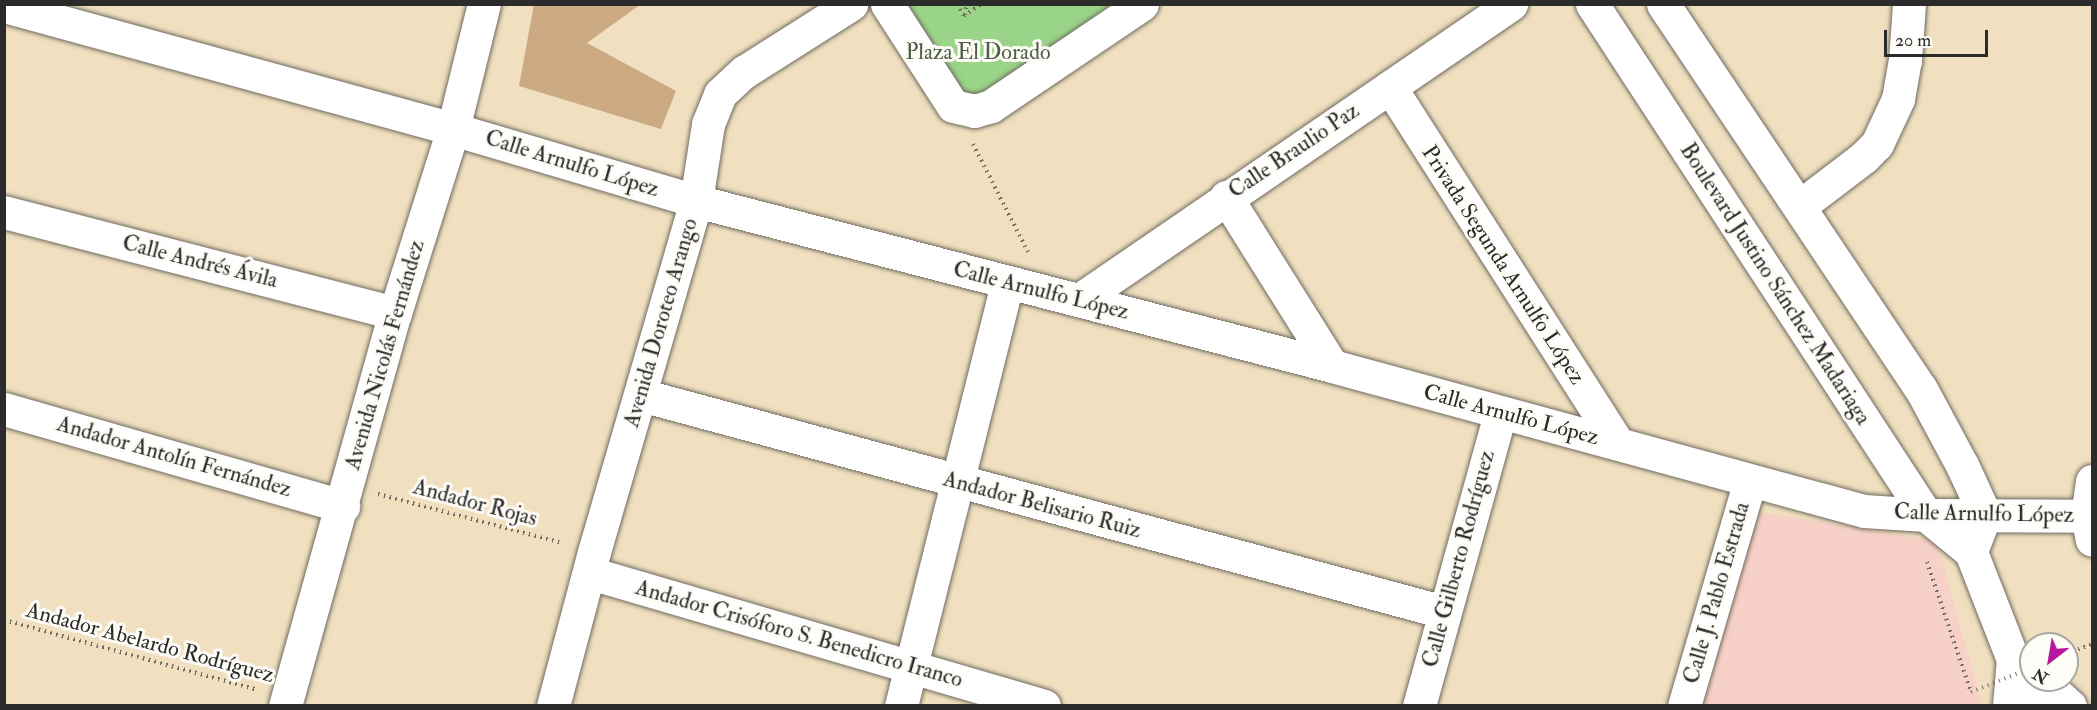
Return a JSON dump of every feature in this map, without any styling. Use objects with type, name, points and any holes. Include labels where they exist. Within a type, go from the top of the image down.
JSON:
[{"type":"main road","name":"Avenida Nicolás Fernández","points":[[286,702],[346,496],[395,313],[453,129],[484,4]]},
{"type":"main road","name":"Avenida Doroteo Arango","points":[[553,705],[696,201],[708,124],[720,94],[744,72],[851,4]]},
{"type":"main road","points":[[887,4],[953,106],[974,111],[991,106],[1142,4]]},
{"type":"main road","name":"Calle Braulio Paz","points":[[1064,296],[1226,197],[1511,4]]},
{"type":"main road","name":"Boulevard Justino Sánchez Madariaga","points":[[1592,4],[1926,515],[1971,552],[2019,653]]},
{"type":"main road","points":[[1663,4],[1921,389],[1962,465],[1984,515],[1971,552]]},
{"type":"main road","points":[[1800,206],[1864,157],[1882,136],[1898,99],[1905,61],[1909,4]]},
{"type":"main road","name":"Calle Arnulfo López","points":[[4,6],[453,129],[696,201],[1007,284],[1064,296],[1332,366],[1864,511],[1926,515],[1984,515],[2091,524]]},
{"type":"main road","name":"Privada Segunda Arnulfo López","points":[[1390,87],[1617,442]]},
{"type":"main road","points":[[1226,197],[1332,366]]},
{"type":"main road","name":"Calle Andrés Ávila","points":[[4,212],[395,313]]},
{"type":"main road","points":[[901,705],[1007,284]]},
{"type":"main road","name":"Andador Belisario Ruiz","points":[[640,395],[1444,612]]},
{"type":"main road","name":"Andador Antolín Fernández","points":[[4,409],[346,496]]},
{"type":"main road","name":"Calle Gilberto Rodríguez","points":[[1419,705],[1500,413]]},
{"type":"main road","name":"Calle J. Pablo Estrada","points":[[1684,705],[1750,481]]},
{"type":"main road","points":[[2091,524],[2092,481]]},
{"type":"main road","name":"Andador Crisóforo S. Benedicro Iranco","points":[[592,562],[912,668],[1044,705]]},
{"type":"main road","points":[[2009,705],[2019,681]]},
{"type":"main road","points":[[2055,692],[2070,705]]},
{"type":"path","points":[[957,4],[964,16]]},
{"type":"path","points":[[964,16],[967,4]]},
{"type":"path","points":[[964,16],[981,4]]},
{"type":"path","points":[[953,106],[1064,296]]},
{"type":"path","name":"Andador Rojas","points":[[346,496],[592,562]]},
{"type":"path","points":[[1936,586],[1971,692],[2019,669]]},
{"type":"path","name":"Andador Abelardo Rodríguez","points":[[4,620],[286,702]]},
{"type":"shaded area","points":[[1754,511],[1937,541],[1982,705],[1702,706]]},
{"type":"green space","name":"Plaza El Dorado","points":[[890,5],[1135,5],[973,109]]},
{"type":"building","points":[[534,4],[641,4],[587,43],[676,91],[661,129],[519,86]]}]
